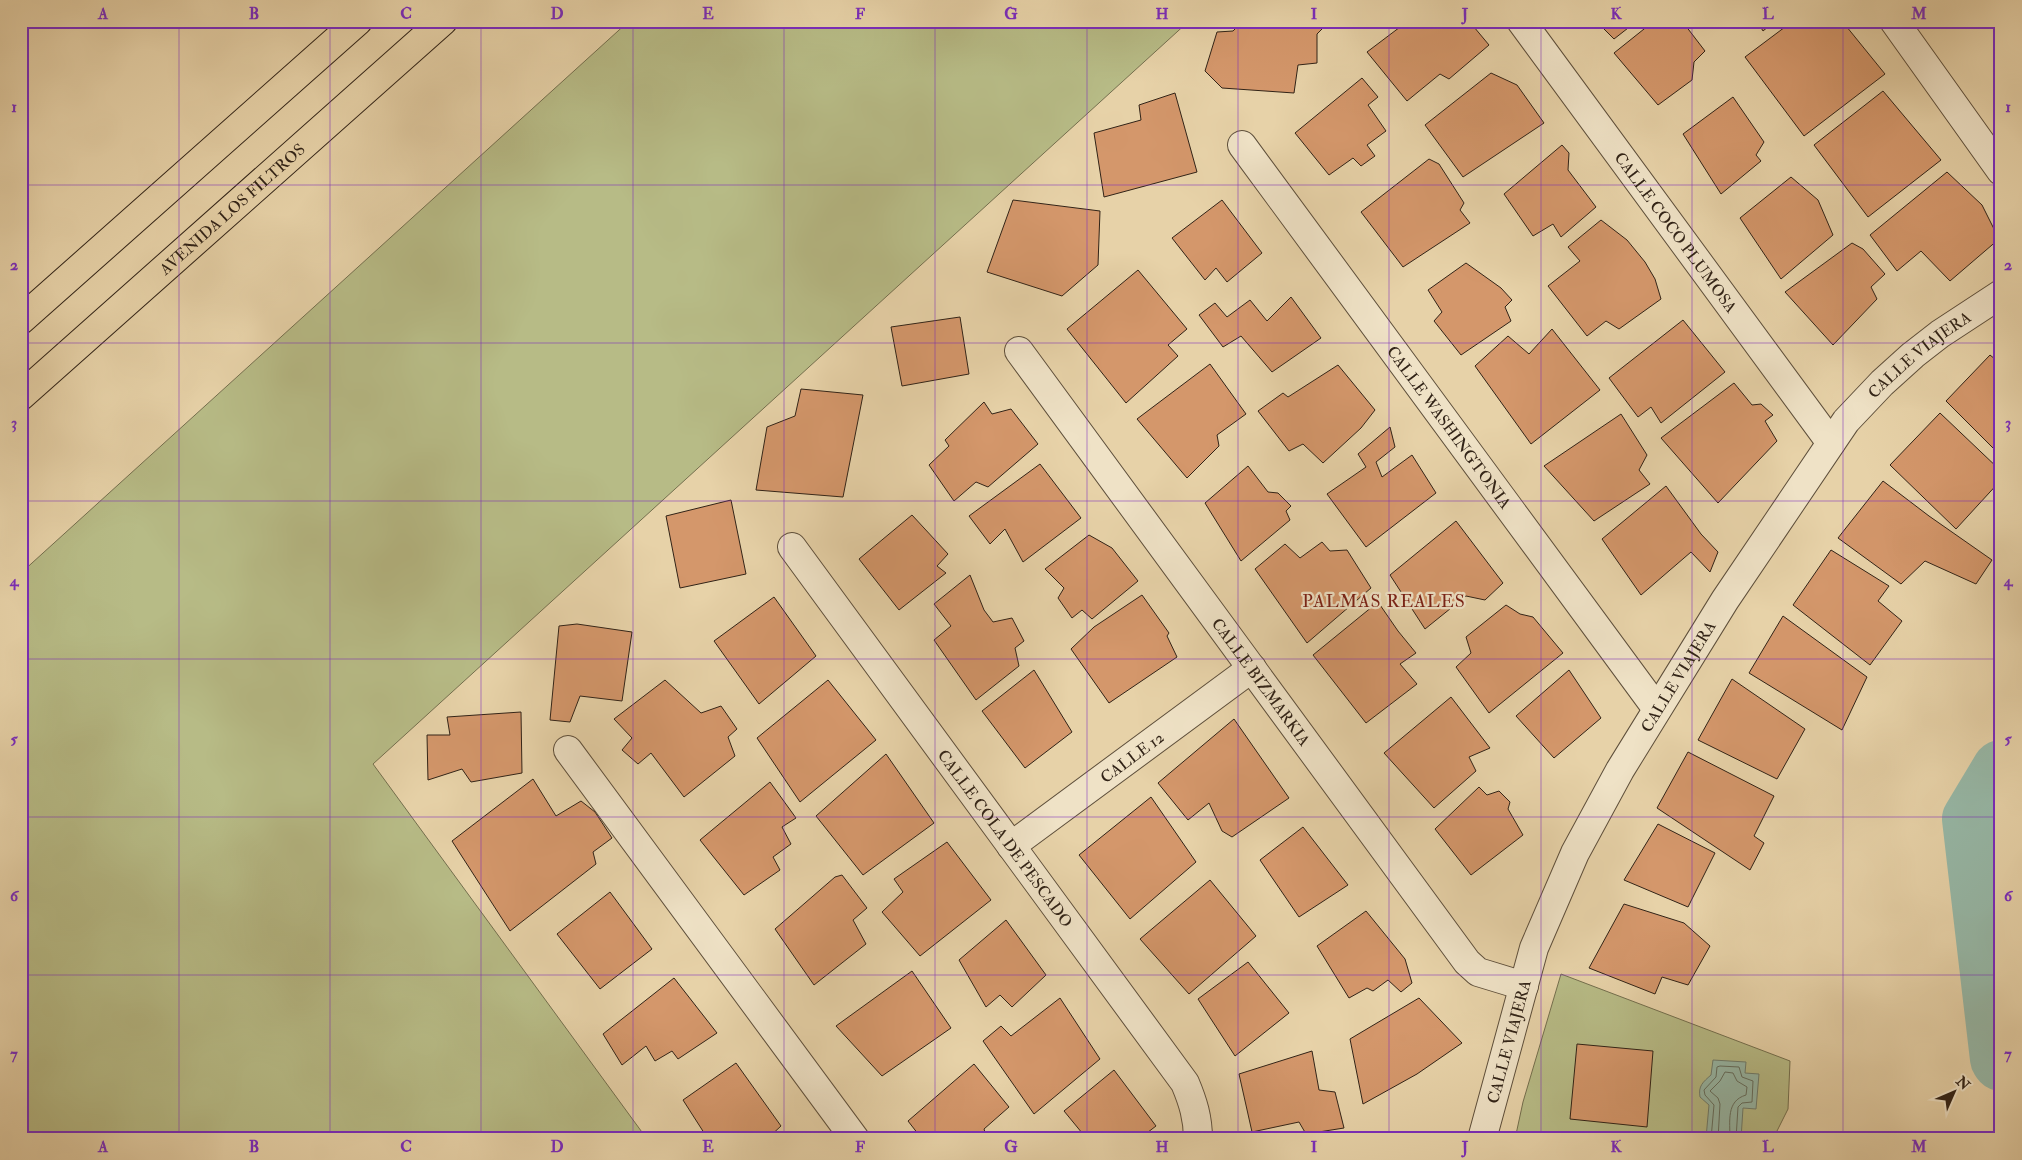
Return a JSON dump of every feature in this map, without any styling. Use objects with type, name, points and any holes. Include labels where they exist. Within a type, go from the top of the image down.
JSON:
[{"type":"main road","points":[[21,320],[358,21]]},
{"type":"main road","name":"AVENIDA LOS FILTROS","points":[[21,396],[443,21]]},
{"type":"street","name":"CALLE COCO PLUMOSA","points":[[1521,21],[1831,443]]},
{"type":"street","points":[[1894,21],[2001,172]]},
{"type":"street","name":"CALLE WASHINGTONIA","points":[[1242,145],[1657,709]]},
{"type":"street","name":"CALLE VIAJERA","points":[[1482,1139],[1534,948],[1575,854],[1620,770],[1657,709],[1725,600],[1846,421],[1882,383],[1940,334],[2001,294]]},
{"type":"street","name":"CALLE BIZMARKIA","points":[[1019,350],[1468,962],[1478,972],[1524,986]]},
{"type":"street","name":"CALLE COLA DE PESCADO","points":[[792,548],[1185,1083],[1195,1105],[1198,1121],[1198,1139]]},
{"type":"street","name":"CALLE 12","points":[[1011,846],[1252,668]]},
{"type":"street","points":[[568,750],[855,1139]]},
{"type":"green space","points":[[629,21],[1189,21],[373,764],[647,1139],[21,1139],[21,573]]},
{"type":"green space","points":[[1561,974],[1790,1061],[1788,1109],[1773,1139],[1515,1139],[1523,1102]]},
{"type":"water","points":[[1713,1060],[1746,1062],[1745,1073],[1759,1074],[1756,1109],[1743,1108],[1741,1139],[1706,1138],[1709,1105],[1700,1097],[1700,1087],[1711,1075]]},
{"type":"building","points":[[1243,21],[1320,21],[1325,26],[1317,34],[1317,63],[1298,65],[1294,93],[1222,88],[1205,71],[1217,32],[1233,31]]},
{"type":"building","points":[[1408,21],[1469,21],[1489,45],[1449,79],[1440,74],[1407,101],[1367,52]]},
{"type":"building","points":[[1596,21],[1637,21],[1614,39]]},
{"type":"building","points":[[1654,21],[1682,21],[1705,51],[1694,62],[1692,80],[1658,105],[1614,53]]},
{"type":"building","points":[[1757,21],[1775,21],[1763,31]]},
{"type":"building","points":[[1793,21],[1842,21],[1885,74],[1804,136],[1745,57]]},
{"type":"building","points":[[1491,73],[1517,85],[1544,123],[1463,177],[1425,125]]},
{"type":"building","points":[[1362,78],[1378,97],[1368,105],[1386,131],[1367,145],[1375,156],[1361,166],[1353,158],[1329,175],[1295,133]]},
{"type":"building","points":[[1883,91],[1941,160],[1868,217],[1814,145]]},
{"type":"building","points":[[1175,93],[1197,172],[1104,197],[1094,133],[1141,120],[1139,105]]},
{"type":"building","points":[[1733,97],[1764,142],[1756,155],[1761,161],[1721,194],[1683,134]]},
{"type":"building","points":[[1562,145],[1569,153],[1568,170],[1596,207],[1561,237],[1553,224],[1533,236],[1504,194]]},
{"type":"building","points":[[1429,159],[1439,164],[1464,203],[1460,210],[1470,223],[1403,267],[1361,212]]},
{"type":"building","points":[[1947,172],[1982,205],[1999,239],[1950,281],[1921,251],[1897,271],[1870,235]]},
{"type":"building","points":[[1791,177],[1818,200],[1833,235],[1781,279],[1740,218]]},
{"type":"building","points":[[1013,200],[1100,211],[1098,265],[1062,296],[987,272]]},
{"type":"building","points":[[1222,200],[1262,253],[1227,282],[1216,268],[1205,280],[1172,238]]},
{"type":"building","points":[[1601,220],[1627,240],[1645,262],[1655,279],[1661,299],[1619,329],[1606,321],[1587,336],[1548,286],[1580,261],[1568,247]]},
{"type":"building","points":[[1852,243],[1863,249],[1885,274],[1871,287],[1877,299],[1833,345],[1785,292]]},
{"type":"building","points":[[1466,263],[1501,288],[1512,300],[1505,307],[1511,321],[1461,355],[1434,321],[1442,312],[1428,290]]},
{"type":"building","points":[[1138,270],[1187,329],[1168,345],[1178,356],[1126,403],[1067,329]]},
{"type":"building","points":[[1291,297],[1321,338],[1272,372],[1241,336],[1223,347],[1199,315],[1215,303],[1227,317],[1250,300],[1267,321]]},
{"type":"building","points":[[960,317],[969,374],[902,386],[891,327]]},
{"type":"building","points":[[1683,320],[1725,372],[1661,423],[1651,407],[1638,417],[1609,378]]},
{"type":"building","points":[[1552,329],[1600,390],[1531,444],[1475,366],[1508,336],[1529,354]]},
{"type":"building","points":[[1990,355],[2001,364],[2001,456],[1946,401]]},
{"type":"building","points":[[1210,364],[1246,414],[1217,435],[1219,446],[1187,478],[1137,419]]},
{"type":"building","points":[[1338,365],[1375,410],[1361,428],[1323,463],[1303,444],[1289,451],[1258,411],[1283,393],[1288,397]]},
{"type":"building","points":[[1734,383],[1752,405],[1761,404],[1773,415],[1765,421],[1777,441],[1718,503],[1661,438]]},
{"type":"building","points":[[801,389],[863,395],[843,497],[756,490],[767,427],[795,416]]},
{"type":"building","points":[[984,402],[992,414],[1011,409],[1038,444],[988,487],[976,482],[954,501],[929,465],[949,446],[945,440]]},
{"type":"building","points":[[1940,413],[2001,471],[2001,480],[1956,529],[1890,465]]},
{"type":"building","points":[[1621,414],[1647,455],[1639,470],[1650,484],[1594,521],[1544,466]]},
{"type":"building","points":[[1390,427],[1395,447],[1376,462],[1382,477],[1412,455],[1436,493],[1366,547],[1327,494],[1366,467],[1358,454]]},
{"type":"building","points":[[1040,464],[1081,518],[1023,562],[1005,529],[990,544],[969,516]]},
{"type":"building","points":[[1248,466],[1268,492],[1278,493],[1291,506],[1286,511],[1290,520],[1241,561],[1205,503]]},
{"type":"building","points":[[1883,481],[1992,560],[1976,584],[1925,561],[1901,584],[1838,538]]},
{"type":"building","points":[[1666,486],[1701,534],[1718,552],[1710,572],[1691,552],[1641,595],[1602,539]]},
{"type":"building","points":[[731,500],[746,574],[680,588],[666,516]]},
{"type":"building","points":[[912,515],[948,554],[937,566],[946,573],[899,610],[859,559]]},
{"type":"building","points":[[1456,521],[1503,583],[1485,600],[1466,596],[1425,629],[1390,575]]},
{"type":"building","points":[[1089,535],[1112,548],[1138,581],[1092,619],[1082,610],[1072,618],[1058,598],[1064,588],[1045,569]]},
{"type":"building","points":[[1322,542],[1330,551],[1347,550],[1371,588],[1307,643],[1255,569],[1285,544],[1300,558]]},
{"type":"building","points":[[1831,550],[1889,586],[1878,601],[1902,621],[1870,665],[1793,605]]},
{"type":"building","points":[[970,575],[984,610],[993,622],[1012,618],[1024,641],[1015,648],[1019,666],[976,700],[934,640],[951,626],[934,604]]},
{"type":"building","points":[[1142,595],[1169,633],[1167,636],[1177,657],[1109,703],[1071,649],[1094,627]]},
{"type":"building","points":[[774,597],[816,656],[759,704],[714,641]]},
{"type":"building","points":[[1378,602],[1416,653],[1400,664],[1417,684],[1366,723],[1313,655]]},
{"type":"building","points":[[1506,605],[1520,614],[1533,617],[1563,653],[1489,713],[1456,667],[1471,653],[1466,637]]},
{"type":"building","points":[[1783,616],[1867,677],[1842,730],[1749,673]]},
{"type":"building","points":[[577,624],[632,632],[622,701],[580,696],[570,722],[550,720],[559,626]]},
{"type":"building","points":[[1034,670],[1072,732],[1025,768],[982,711]]},
{"type":"building","points":[[1569,670],[1601,718],[1554,758],[1516,716]]},
{"type":"building","points":[[1732,679],[1805,729],[1777,779],[1698,740]]},
{"type":"building","points":[[665,680],[701,713],[721,706],[737,729],[728,737],[735,756],[684,797],[651,753],[638,764],[622,750],[632,738],[614,719]]},
{"type":"building","points":[[828,680],[876,740],[800,802],[757,738]]},
{"type":"building","points":[[1451,697],[1490,748],[1469,757],[1476,771],[1434,808],[1384,753]]},
{"type":"building","points":[[521,712],[522,773],[471,782],[462,769],[428,780],[427,735],[450,735],[447,717]]},
{"type":"building","points":[[1234,719],[1289,798],[1232,837],[1222,831],[1209,803],[1188,820],[1158,783]]},
{"type":"building","points":[[1688,752],[1774,796],[1754,836],[1764,843],[1750,870],[1657,808]]},
{"type":"building","points":[[886,754],[934,823],[863,875],[816,816]]},
{"type":"building","points":[[533,779],[556,816],[581,801],[595,812],[612,838],[593,852],[596,864],[510,931],[452,841]]},
{"type":"building","points":[[770,782],[796,818],[782,827],[791,844],[773,857],[780,870],[744,895],[700,840]]},
{"type":"building","points":[[1479,787],[1487,795],[1499,791],[1510,802],[1508,809],[1523,835],[1471,875],[1435,829]]},
{"type":"building","points":[[1151,797],[1196,862],[1130,919],[1079,855]]},
{"type":"building","points":[[1658,824],[1715,853],[1688,907],[1624,880]]},
{"type":"building","points":[[1303,827],[1348,885],[1299,917],[1260,860]]},
{"type":"building","points":[[947,842],[991,900],[920,956],[882,912],[903,892],[894,879]]},
{"type":"building","points":[[842,875],[867,908],[853,920],[866,944],[814,985],[775,929],[835,877]]},
{"type":"building","points":[[1210,880],[1256,936],[1189,994],[1140,939]]},
{"type":"building","points":[[610,892],[652,949],[600,989],[557,934]]},
{"type":"building","points":[[1624,904],[1684,923],[1710,946],[1688,985],[1662,977],[1655,994],[1589,968]]},
{"type":"building","points":[[1366,911],[1405,959],[1412,983],[1401,992],[1388,980],[1373,991],[1367,988],[1349,998],[1317,946]]},
{"type":"building","points":[[1006,920],[1046,975],[1012,1007],[1000,995],[986,1007],[959,960]]},
{"type":"building","points":[[1248,962],[1289,1013],[1235,1056],[1198,999]]},
{"type":"building","points":[[912,971],[951,1028],[882,1076],[836,1026]]},
{"type":"building","points":[[674,978],[717,1033],[678,1059],[672,1051],[655,1061],[646,1046],[622,1065],[603,1034]]},
{"type":"building","points":[[1060,998],[1100,1059],[1034,1114],[983,1041],[1001,1026],[1011,1036]]},
{"type":"building","points":[[1419,998],[1462,1043],[1417,1074],[1363,1104],[1350,1039]]},
{"type":"building","points":[[1577,1044],[1653,1051],[1647,1127],[1570,1119]]},
{"type":"building","points":[[1312,1051],[1319,1090],[1335,1092],[1344,1128],[1306,1134],[1299,1122],[1252,1132],[1239,1074]]},
{"type":"building","points":[[736,1063],[781,1126],[767,1139],[708,1139],[683,1100]]},
{"type":"building","points":[[974,1064],[1009,1107],[984,1129],[987,1139],[922,1139],[908,1121]]},
{"type":"building","points":[[1114,1070],[1156,1126],[1139,1139],[1087,1139],[1064,1111]]},
{"type":"waterway","points":[[2001,769],[1971,819],[1999,1059],[2001,1062]]},
{"type":"district","name":"PALMAS REALES","points":[[1384,601]]}]
